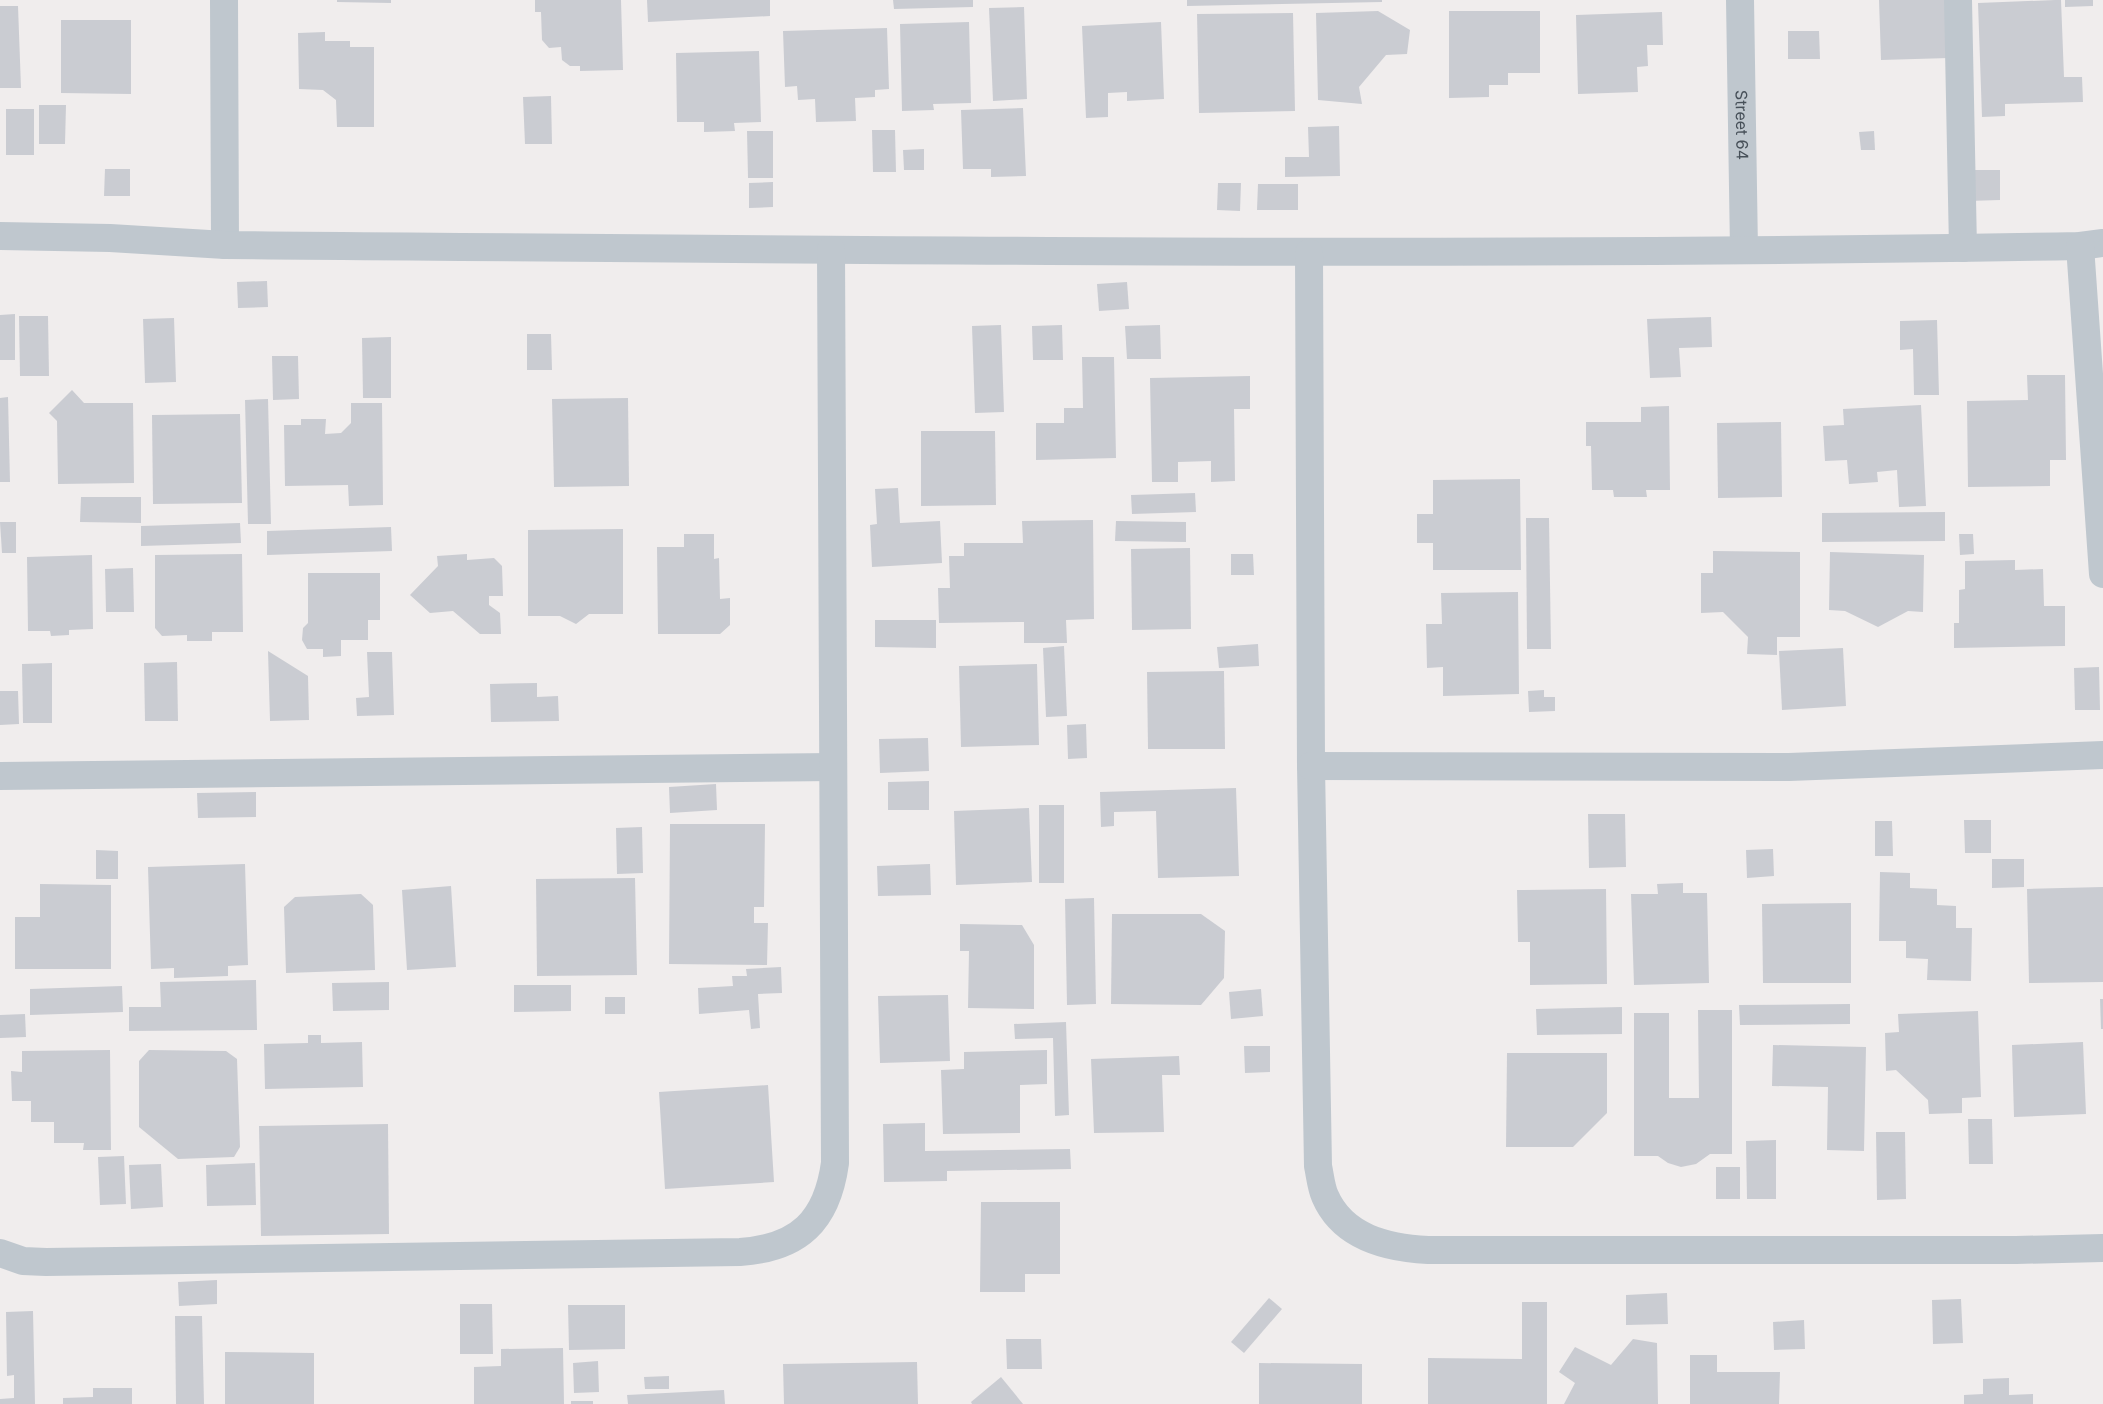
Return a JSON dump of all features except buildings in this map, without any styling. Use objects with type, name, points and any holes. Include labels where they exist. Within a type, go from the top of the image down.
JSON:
[{"type":"street","points":[[224,0],[225,245]]},
{"type":"street","name":"Street 64","points":[[1740,0],[1744,250]]},
{"type":"street","points":[[1958,0],[1963,248]]},
{"type":"street","points":[[0,236],[110,238],[225,245],[831,250],[1309,252],[1744,250],[2092,245],[2103,574]]},
{"type":"street","points":[[0,1253],[23,1261],[75,1262],[740,1252],[764,1250],[787,1242],[807,1228],[822,1209],[832,1187],[835,1163],[831,250]]},
{"type":"street","points":[[1309,252],[1311,766],[1318,1166],[1325,1196],[1341,1219],[1366,1238],[1396,1248],[1428,1250],[2016,1250],[2103,1248]]},
{"type":"street","points":[[1311,766],[1789,767],[2103,755]]},
{"type":"street","points":[[0,776],[833,767]]}]
